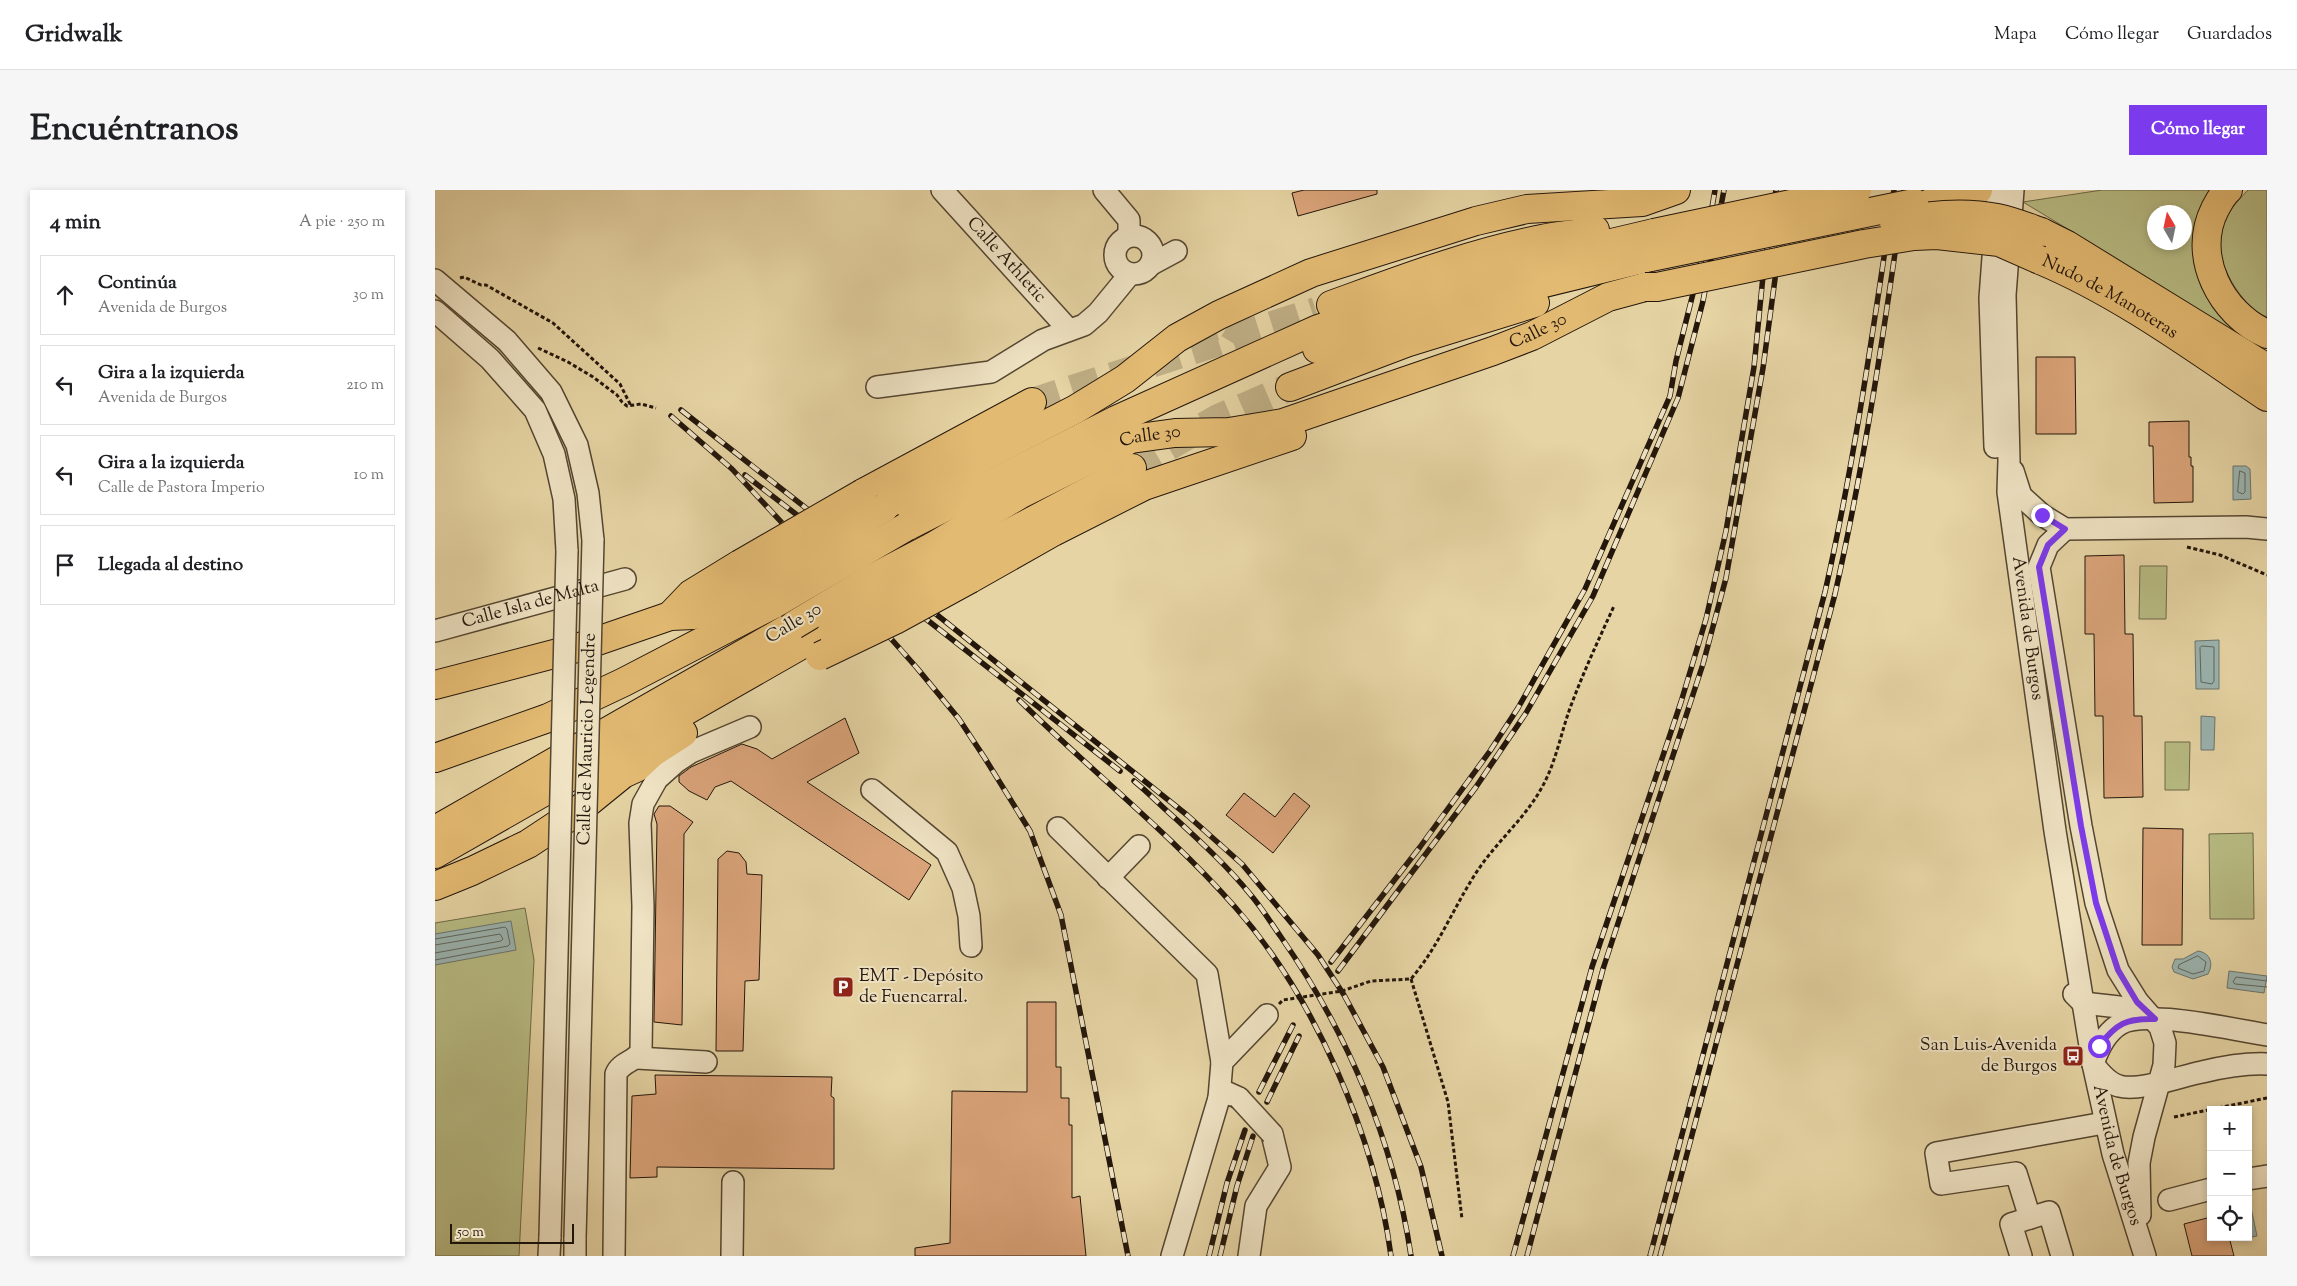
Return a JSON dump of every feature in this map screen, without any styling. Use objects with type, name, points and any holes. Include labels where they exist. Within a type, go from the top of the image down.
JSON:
[{"type":"highway","points":[[1290,387],[1406,343],[1653,241],[1746,198],[1783,190]]},
{"type":"highway","points":[[1131,439],[1178,412],[1319,348],[1653,241],[1857,190]]},
{"type":"highway","points":[[435,685],[577,648],[670,616],[691,594],[759,587],[887,511],[1116,420],[1318,329],[1385,307],[1565,254],[1978,190]]},
{"type":"highway","points":[[2227,190],[2223,194],[2210,220],[2206,233],[2207,252],[2212,274],[2229,306],[2244,320],[2267,334]]},
{"type":"highway","points":[[1316,311],[1408,277],[1543,238],[1583,234],[1615,225],[1653,241],[1920,207],[1949,196]]},
{"type":"highway","name":"Calle 30","points":[[887,511],[1076,409],[1125,379],[1177,338],[1219,315],[1311,273],[1476,221],[1527,209],[1642,202],[1663,286],[1894,238],[1937,235]]},
{"type":"highway","points":[[1653,241],[1659,280],[1885,231],[1928,224],[1959,222],[2006,228],[2040,244],[2074,250],[2267,368]]},
{"type":"highway","name":"Nudo de Manoteras","points":[[1937,235],[1999,242],[2040,244],[2061,269],[2153,321],[2267,397]]},
{"type":"highway","name":"Calle 30","points":[[435,830],[813,640],[871,579],[951,563],[1021,494],[1131,439],[1175,433],[1229,432],[1283,423],[1521,341],[1608,297],[1653,241]]},
{"type":"highway","points":[[951,563],[1053,532],[1144,486],[1475,370],[1521,341]]},
{"type":"highway","points":[[435,758],[547,718],[676,654],[759,587],[887,511],[1032,402]]},
{"type":"highway","points":[[435,854],[813,640],[895,620],[951,563],[1132,468]]},
{"type":"highway","points":[[435,886],[529,844],[575,813],[623,774],[637,768],[652,753],[685,732],[813,640]]},
{"type":"street","name":"Calle Athletic","points":[[942,190],[1069,330]]},
{"type":"street","points":[[1105,190],[1129,220],[1129,236]]},
{"type":"street","points":[[1998,190],[1990,298],[1992,405],[2000,522],[2074,996],[2083,1003],[2119,1007],[2155,1019],[2267,1035]]},
{"type":"street","name":"Avenida de Burgos","points":[[2013,190],[2005,295],[2008,492],[2055,831],[2093,1064],[2104,1122],[2144,1251]]},
{"type":"street","points":[[1131,274],[1119,267],[1114,255],[1118,243],[1129,236],[1142,237],[1147,241],[1153,252],[1150,265]]},
{"type":"street","points":[[877,387],[991,372],[1043,340],[1084,324],[1098,313],[1131,274],[1142,272],[1150,265],[1176,251]]},
{"type":"street","name":"Calle de Mauricio Legendre","points":[[435,280],[507,341],[551,392],[577,445],[589,493],[593,540],[575,1247]]},
{"type":"street","name":"Calle de Mauricio Legendre","points":[[435,312],[490,359],[535,410],[554,454],[563,499],[567,551],[550,1246]]},
{"type":"street","points":[[2009,462],[2021,496],[2042,515],[2065,529],[2246,527],[2267,529]]},
{"type":"street","name":"Avenida de Burgos","points":[[2065,529],[2048,545],[2039,567],[2081,826],[2096,903],[2118,970],[2137,1002],[2155,1019],[2160,1027],[2165,1043],[2164,1065],[2139,1162],[2144,1251]]},
{"type":"street","name":"Calle Isla de Malta","points":[[435,631],[625,579]]},
{"type":"street","points":[[614,1256],[616,1074],[619,1067],[637,1058],[641,1052],[643,906],[640,823],[643,804],[657,779],[676,762],[691,752],[750,727]]},
{"type":"street","points":[[872,790],[947,852],[963,888],[969,916],[971,946]]},
{"type":"street","points":[[1058,828],[1108,878],[1188,952],[1207,974],[1229,1098],[1172,1256]]},
{"type":"street","points":[[1108,878],[1139,846]]},
{"type":"street","points":[[1222,1062],[1267,1015]]},
{"type":"street","name":"Avenida de Burgos","points":[[2093,1064],[2099,1046],[2119,1024],[2135,1018],[2155,1019]]},
{"type":"street","points":[[637,1058],[706,1062]]},
{"type":"street","name":"Avenida de Burgos","points":[[2093,1064],[2105,1078],[2120,1086],[2160,1083]]},
{"type":"street","points":[[2160,1083],[2201,1072],[2254,1064],[2267,1064]]},
{"type":"street","points":[[1229,1098],[1272,1134],[1280,1167],[1256,1206],[1249,1256]]},
{"type":"street","points":[[2030,1218],[2016,1173],[1941,1184],[1936,1153],[2104,1122]]},
{"type":"street","points":[[2252,1178],[2267,1176]]},
{"type":"street","points":[[732,1256],[733,1182]]},
{"type":"street","points":[[2169,1200],[2207,1190]]},
{"type":"street","points":[[2021,1256],[2011,1224],[2049,1212],[2062,1256]]},
{"type":"path","points":[[457,279],[464,277],[481,285],[486,285],[553,322],[620,384],[631,406]]},
{"type":"path","points":[[535,347],[568,362],[611,390],[622,402],[631,406],[641,404],[656,408]]},
{"type":"path","points":[[2183,546],[2220,555],[2267,575]]},
{"type":"path","points":[[1267,1015],[1283,1000],[1342,991],[1371,981],[1411,979],[1428,959],[1474,875],[1527,810],[1541,789],[1554,760],[1569,712],[1589,660],[1614,606]]},
{"type":"path","points":[[1411,979],[1448,1102],[1462,1218]]},
{"type":"path","points":[[2174,1117],[2267,1098]]},
{"type":"green space","points":[[2102,190],[2212,190],[2200,210],[2195,228],[2236,325],[2250,346],[2023,202]]},
{"type":"green space","points":[[2248,190],[2267,190],[2267,317],[2257,312],[2239,293],[2231,281],[2220,254],[2219,242],[2222,225],[2231,209]]},
{"type":"green space","points":[[2140,566],[2167,566],[2166,619],[2139,619]]},
{"type":"green space","points":[[2165,742],[2190,742],[2189,790],[2165,790]]},
{"type":"green space","points":[[2253,833],[2254,919],[2210,919],[2209,834]]},
{"type":"green space","points":[[525,908],[534,960],[519,1256],[435,1256],[435,923]]},
{"type":"water","points":[[2233,466],[2246,466],[2250,469],[2251,499],[2233,500]]},
{"type":"water","points":[[2219,640],[2219,689],[2196,689],[2195,641]]},
{"type":"water","points":[[2201,716],[2215,717],[2214,750],[2201,750]]},
{"type":"water","points":[[511,921],[516,950],[435,965],[435,934]]},
{"type":"water","points":[[2198,951],[2210,959],[2211,966],[2208,974],[2193,979],[2174,972],[2172,967],[2175,959],[2183,959]]},
{"type":"water","points":[[2229,971],[2267,976],[2264,993],[2227,988]]},
{"type":"water","points":[[2252,1213],[2257,1236],[2252,1237]]},
{"type":"building","points":[[1304,190],[1377,190],[1377,194],[1298,216],[1292,193]]},
{"type":"building","points":[[2036,357],[2075,357],[2076,434],[2036,434]]},
{"type":"building","points":[[2189,421],[2189,457],[2191,457],[2191,466],[2193,466],[2193,502],[2154,503],[2153,446],[2149,446],[2149,422]]},
{"type":"building","points":[[2124,555],[2125,634],[2133,634],[2134,716],[2142,716],[2143,797],[2104,798],[2103,716],[2095,716],[2094,634],[2085,634],[2085,556]]},
{"type":"building","points":[[845,718],[859,753],[807,782],[931,865],[909,900],[731,781],[715,787],[707,800],[689,791],[679,782],[679,776],[691,767],[742,744],[757,749],[772,759]]},
{"type":"building","points":[[1244,793],[1275,817],[1294,793],[1310,806],[1273,853],[1226,815]]},
{"type":"building","points":[[659,806],[670,806],[693,822],[684,834],[682,1025],[654,1022],[657,824],[654,814]]},
{"type":"building","points":[[2143,828],[2183,829],[2182,945],[2142,945]]},
{"type":"building","points":[[727,851],[739,853],[746,862],[747,874],[762,875],[759,980],[745,981],[743,1051],[716,1051],[718,859]]},
{"type":"building","points":[[1027,1002],[1056,1002],[1056,1067],[1061,1067],[1061,1098],[1069,1098],[1069,1125],[1072,1125],[1072,1198],[1080,1196],[1086,1256],[915,1256],[915,1248],[950,1243],[952,1091],[1027,1092]]},
{"type":"building","points":[[655,1075],[832,1077],[831,1096],[834,1098],[834,1169],[657,1167],[657,1177],[630,1178],[632,1096],[656,1094]]},
{"type":"building","points":[[2207,1218],[2207,1241],[2230,1241],[2234,1256],[2192,1256],[2184,1224]]},
{"type":"tunnel","points":[[1032,402],[1316,311]]},
{"type":"tunnel","points":[[1196,336],[1227,327],[1240,335]]},
{"type":"tunnel","points":[[1132,468],[1218,418],[1290,387]]},
{"type":"railway","points":[[1331,962],[1420,847],[1490,751],[1518,708],[1585,589],[1670,396],[1676,361],[1706,242],[1715,190]]},
{"type":"railway","points":[[1338,971],[1476,787],[1526,713],[1593,596],[1678,398],[1703,301],[1724,190]]},
{"type":"railway","points":[[1513,1256],[1592,967],[1681,702],[1706,619],[1726,531],[1754,367],[1763,276],[1776,190]]},
{"type":"railway","points":[[1527,1256],[1603,969],[1703,664],[1726,578],[1763,368],[1787,190]]},
{"type":"railway","points":[[1650,1256],[1825,592],[1855,442],[1894,190]]},
{"type":"railway","points":[[1660,1256],[1835,594],[1865,443],[1904,190]]},
{"type":"railway","points":[[681,410],[825,523]]},
{"type":"railway","points":[[671,416],[732,469],[797,539]]},
{"type":"railway","points":[[745,475],[814,528]]},
{"type":"railway","points":[[911,594],[1187,815],[1242,864],[1318,955],[1344,995],[1383,1067],[1421,1167],[1442,1256]]},
{"type":"railway","points":[[903,601],[1120,771]]},
{"type":"railway","points":[[870,615],[959,719],[1030,831],[1061,915],[1128,1256]]},
{"type":"railway","points":[[1019,700],[1210,879],[1264,943],[1291,983],[1337,1071],[1356,1117],[1383,1210],[1391,1256]]},
{"type":"railway","points":[[1134,781],[1233,874],[1262,910],[1305,973],[1347,1049],[1380,1130],[1393,1171],[1411,1256]]},
{"type":"railway","points":[[1259,1092],[1293,1025]]},
{"type":"railway","points":[[1267,1102],[1299,1036]]},
{"type":"railway","points":[[1209,1256],[1227,1183],[1245,1130]]},
{"type":"railway","points":[[1220,1256],[1237,1186],[1253,1136]]},
{"type":"place","name":"EMT - Depósito de Fuencarral.","points":[[843,987]]},
{"type":"place","name":"San Luis-Avenida de Burgos","points":[[2073,1056]]},
{"type":"route","points":[[2042,515],[2065,529],[2048,545],[2039,567],[2081,826],[2096,903],[2118,970],[2137,1002],[2155,1019],[2135,1018],[2119,1024],[2099,1046]]}]
